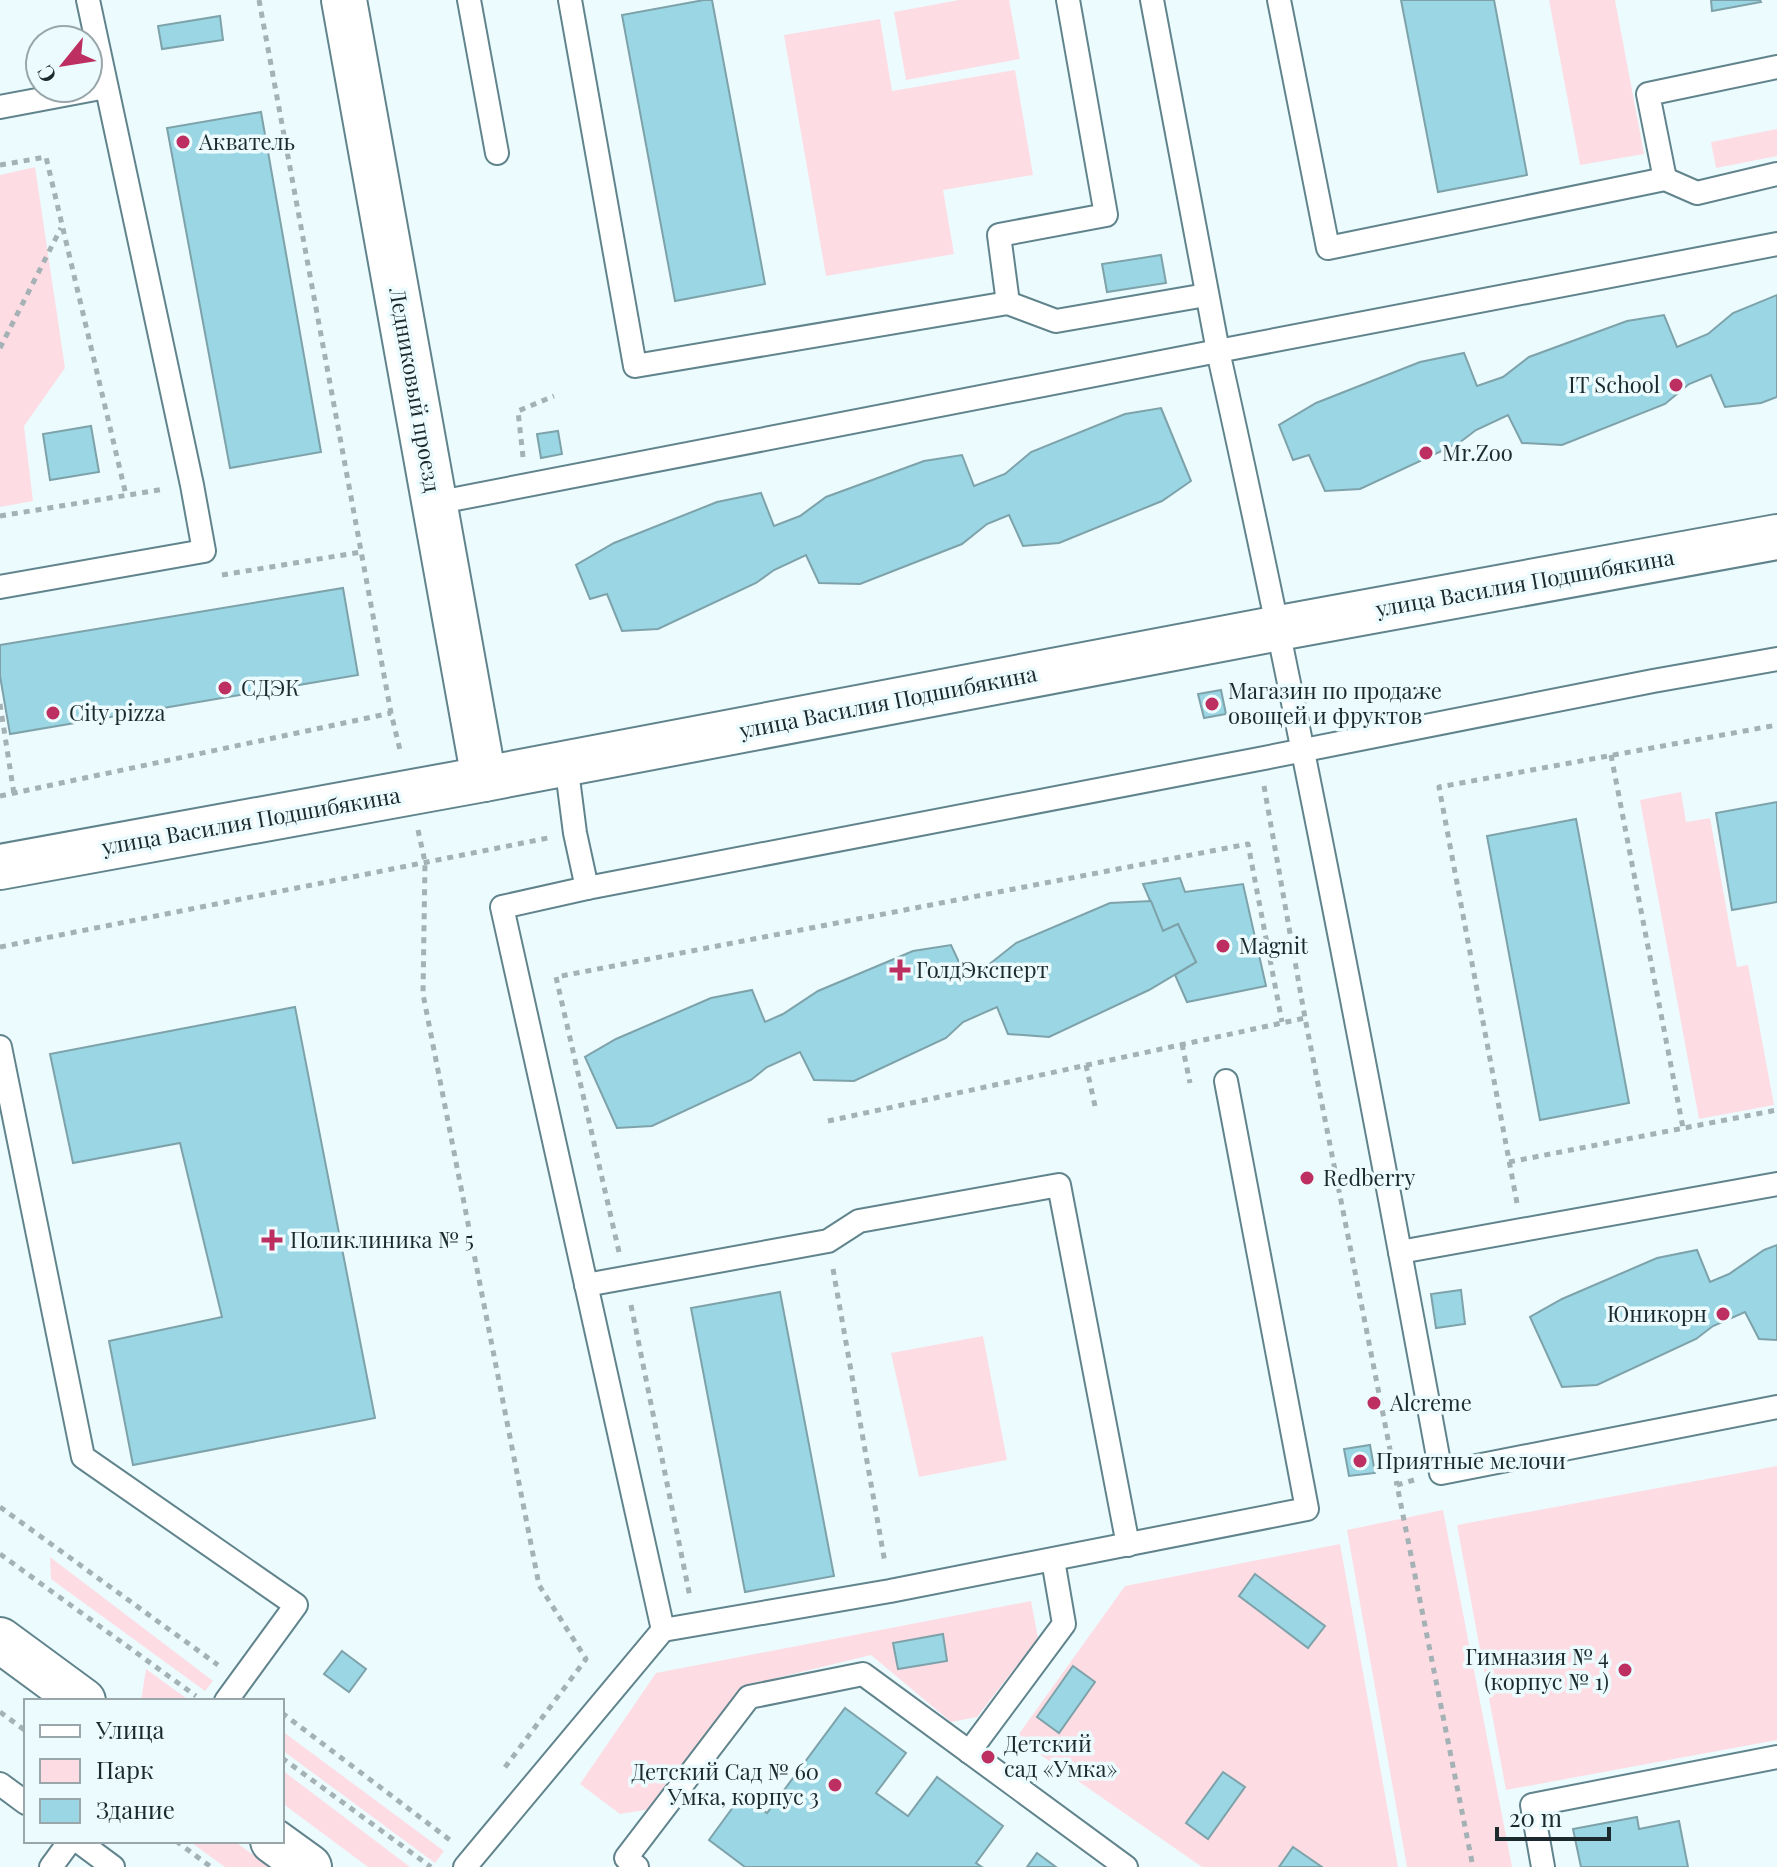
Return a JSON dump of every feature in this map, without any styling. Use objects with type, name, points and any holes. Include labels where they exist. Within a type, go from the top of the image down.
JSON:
[{"type":"street","name":"Ледниковый проезд","points":[[344,0],[484,779]]},
{"type":"street","name":"улица Василия Подшибякина","points":[[0,867],[1777,537]]},
{"type":"street","points":[[0,1640],[80,1699]]},
{"type":"street","points":[[276,1843],[309,1867]]},
{"type":"lane","points":[[0,587],[204,551],[88,0]]},
{"type":"lane","points":[[469,0],[497,153]]},
{"type":"lane","points":[[570,0],[635,366],[1008,303],[1056,321],[1206,295]]},
{"type":"lane","points":[[1008,303],[999,235],[1106,215],[1068,0]]},
{"type":"lane","points":[[1152,0],[1206,295],[1279,628],[1441,1473],[1777,1407]]},
{"type":"lane","points":[[1279,0],[1328,248],[1665,179],[1697,193],[1777,174]]},
{"type":"lane","points":[[1665,179],[1648,94],[1777,67]]},
{"type":"lane","points":[[0,107],[106,87]]},
{"type":"lane","points":[[435,503],[1777,244]]},
{"type":"lane","points":[[663,1630],[502,907],[587,888],[1777,659]]},
{"type":"lane","points":[[566,763],[575,833],[587,888]]},
{"type":"lane","points":[[0,1047],[83,1457],[296,1605],[227,1699]]},
{"type":"lane","points":[[465,1867],[663,1630],[890,1591],[1307,1509],[1226,1081]]},
{"type":"lane","points":[[1400,1252],[1777,1184]]},
{"type":"lane","points":[[586,1285],[828,1241],[859,1221],[1059,1185],[1128,1545]]},
{"type":"lane","points":[[969,1752],[1064,1624],[1053,1560]]},
{"type":"lane","points":[[637,1867],[626,1858],[749,1697],[863,1674],[1126,1867]]},
{"type":"lane","points":[[1543,1867],[1532,1805],[1777,1757]]},
{"type":"lane","points":[[0,1784],[24,1802]]},
{"type":"lane","points":[[51,1867],[69,1843]]},
{"type":"lane","points":[[81,1843],[113,1867]]},
{"type":"path","points":[[259,0],[391,713],[425,862],[423,994],[539,1585],[586,1659],[496,1780]]},
{"type":"path","points":[[0,165],[46,157],[126,495]]},
{"type":"path","points":[[0,348],[62,226]]},
{"type":"path","points":[[527,485],[518,411],[554,396]]},
{"type":"path","points":[[0,516],[192,485]]},
{"type":"path","points":[[0,704],[14,794]]},
{"type":"path","points":[[0,796],[391,713]]},
{"type":"path","points":[[1522,1230],[1439,787],[1777,725]]},
{"type":"path","points":[[1611,755],[1683,1128]]},
{"type":"path","points":[[1259,759],[1305,1018],[1473,1867]]},
{"type":"path","points":[[0,947],[575,833]]},
{"type":"path","points":[[696,1624],[625,1277],[556,977],[1248,844],[1282,1022]]},
{"type":"path","points":[[828,1121],[1305,1018]]},
{"type":"path","points":[[1182,1044],[1190,1083]]},
{"type":"path","points":[[1086,1065],[1095,1106]]},
{"type":"path","points":[[1509,1162],[1777,1110]]},
{"type":"path","points":[[828,1241],[890,1591]]},
{"type":"path","points":[[1397,1485],[1441,1473]]},
{"type":"path","points":[[0,1507],[240,1681]]},
{"type":"path","points":[[0,1554],[201,1699]]},
{"type":"path","points":[[0,1712],[24,1730]]},
{"type":"path","points":[[284,1715],[450,1841],[459,1828]]},
{"type":"path","points":[[284,1759],[431,1867]]},
{"type":"path","points":[[179,1843],[211,1867]]},
{"type":"green space","points":[[959,0],[1009,0],[1020,59],[906,80],[894,12]]},
{"type":"green space","points":[[1549,0],[1615,0],[1644,154],[1580,165]]},
{"type":"green space","points":[[880,19],[892,91],[1015,70],[1033,175],[943,190],[954,254],[826,276],[784,35]]},
{"type":"green space","points":[[1777,129],[1777,156],[1716,168],[1711,142]]},
{"type":"green space","points":[[35,167],[65,368],[24,426],[33,501],[0,507],[0,175]]},
{"type":"green space","points":[[1681,792],[1686,822],[1710,818],[1737,967],[1748,965],[1774,1105],[1699,1119],[1640,800]]},
{"type":"green space","points":[[983,1336],[1007,1460],[919,1477],[891,1353]]},
{"type":"green space","name":"Гимназия № 4 (корпус № 1)","points":[[1777,1466],[1777,1740],[1506,1790],[1457,1525]]},
{"type":"green space","points":[[1443,1510],[1512,1867],[1407,1867],[1347,1530]]},
{"type":"green space","points":[[1340,1544],[1398,1867],[1202,1867],[1016,1738],[1125,1586]]},
{"type":"green space","points":[[50,1557],[213,1681],[205,1691],[51,1579]]},
{"type":"green space","points":[[1031,1601],[1038,1638],[977,1717],[951,1722],[871,1655],[744,1686],[651,1809],[620,1814],[580,1784],[656,1673]]},
{"type":"green space","points":[[146,1669],[187,1699],[141,1699]]},
{"type":"green space","points":[[284,1732],[444,1851],[435,1863],[284,1751]]},
{"type":"green space","points":[[284,1772],[410,1867],[368,1867],[284,1804]]},
{"type":"green space","points":[[192,1843],[237,1843],[270,1867],[225,1867]]},
{"type":"building","points":[[712,0],[765,284],[675,301],[622,15]]},
{"type":"building","points":[[1401,0],[1494,0],[1527,175],[1438,192]]},
{"type":"building","points":[[1711,0],[1760,0],[1761,2],[1712,11]]},
{"type":"building","points":[[220,16],[223,40],[162,49],[158,26]]},
{"type":"building","points":[[261,112],[321,452],[230,468],[167,128]]},
{"type":"building","points":[[1161,255],[1166,283],[1107,292],[1102,264]]},
{"type":"building","points":[[1777,295],[1777,397],[1761,403],[1725,407],[1711,375],[1689,384],[1665,404],[1562,445],[1522,443],[1508,415],[1476,430],[1459,443],[1360,489],[1325,491],[1309,455],[1293,460],[1279,425],[1316,403],[1420,362],[1464,353],[1477,386],[1503,377],[1529,357],[1627,321],[1664,315],[1677,347],[1708,334],[1733,313]]},
{"type":"building","points":[[1161,408],[1191,481],[1162,501],[1059,543],[1023,546],[1009,515],[987,524],[962,544],[860,584],[819,583],[806,555],[774,570],[756,583],[658,629],[622,631],[607,594],[590,599],[576,565],[614,543],[717,502],[761,493],[774,526],[800,516],[826,497],[924,461],[962,455],[974,486],[1005,474],[1031,452],[1125,414]]},
{"type":"building","points":[[91,426],[99,472],[50,480],[43,434]]},
{"type":"building","points":[[558,431],[562,454],[541,458],[537,434]]},
{"type":"building","points":[[343,588],[358,675],[10,734],[0,676],[0,645]]},
{"type":"building","name":"Магазин по продаже овощей и фруктов","points":[[1221,690],[1226,714],[1204,718],[1198,694]]},
{"type":"building","points":[[1777,802],[1777,902],[1732,910],[1716,813]]},
{"type":"building","points":[[1576,819],[1629,1103],[1540,1120],[1487,836]]},
{"type":"building","name":"Magnit","points":[[1180,878],[1185,892],[1243,884],[1266,986],[1187,1002],[1175,975],[1196,962],[1178,924],[1163,931],[1143,884]]},
{"type":"building","points":[[1151,901],[1163,931],[1178,924],[1196,962],[1149,990],[1049,1037],[1008,1034],[997,1007],[963,1022],[946,1038],[854,1081],[814,1080],[800,1052],[767,1067],[751,1080],[652,1126],[617,1128],[585,1057],[616,1039],[711,998],[752,990],[765,1022],[818,991],[913,951],[951,945],[966,977],[982,970],[1016,943],[1110,903]]},
{"type":"building","name":"Поликлиника № 5","points":[[295,1007],[375,1418],[133,1465],[109,1341],[222,1317],[180,1143],[73,1163],[50,1054]]},
{"type":"building","points":[[1777,1245],[1777,1340],[1759,1339],[1745,1312],[1713,1326],[1696,1339],[1597,1385],[1562,1387],[1530,1317],[1562,1299],[1657,1258],[1697,1250],[1710,1282]]},
{"type":"building","points":[[1461,1290],[1465,1324],[1436,1328],[1431,1294]]},
{"type":"building","points":[[780,1292],[834,1576],[745,1592],[691,1308]]},
{"type":"building","name":"Приятные мелочи","points":[[1370,1445],[1375,1473],[1349,1476],[1344,1449]]},
{"type":"building","points":[[1255,1574],[1325,1626],[1308,1648],[1239,1596]]},
{"type":"building","points":[[943,1634],[947,1661],[898,1669],[893,1643]]},
{"type":"building","points":[[342,1651],[366,1669],[349,1692],[324,1674]]},
{"type":"building","points":[[1073,1666],[1095,1682],[1059,1733],[1037,1717]]},
{"type":"building","name":"Детский Сад № 60 Умка, корпус 3","points":[[845,1708],[906,1753],[876,1793],[908,1816],[937,1777],[1003,1826],[976,1863],[982,1867],[745,1867],[709,1840],[742,1795],[767,1813]]},
{"type":"building","points":[[1223,1772],[1245,1787],[1208,1839],[1186,1823]]},
{"type":"building","points":[[1637,1817],[1639,1829],[1679,1821],[1688,1867],[1581,1867],[1573,1829]]},
{"type":"building","points":[[1293,1847],[1322,1867],[1279,1867]]},
{"type":"building","points":[[1037,1853],[1056,1867],[1027,1867]]},
{"type":"place","name":"Акватель","points":[[183,142]]},
{"type":"place","name":"IT School","points":[[1676,385]]},
{"type":"place","name":"Mr.Zoo","points":[[1426,453]]},
{"type":"place","name":"СДЭК","points":[[225,688]]},
{"type":"place","name":"Магазин по продаже овощей и фруктов","points":[[1212,704]]},
{"type":"place","name":"City pizza","points":[[53,713]]},
{"type":"place","name":"Magnit","points":[[1223,946]]},
{"type":"place","name":"ГолдЭксперт","points":[[900,970]]},
{"type":"place","name":"Redberry","points":[[1307,1178]]},
{"type":"place","name":"Поликлиника № 5","points":[[272,1240]]},
{"type":"place","name":"Юникорн","points":[[1723,1314]]},
{"type":"place","name":"Alcreme","points":[[1374,1403]]},
{"type":"place","name":"Приятные мелочи","points":[[1360,1461]]},
{"type":"place","name":"Гимназия № 4 (корпус № 1)","points":[[1625,1670]]},
{"type":"place","name":"Детский сад «Умка»","points":[[988,1757]]},
{"type":"place","name":"Детский Сад № 60 Умка, корпус 3","points":[[835,1785]]}]
